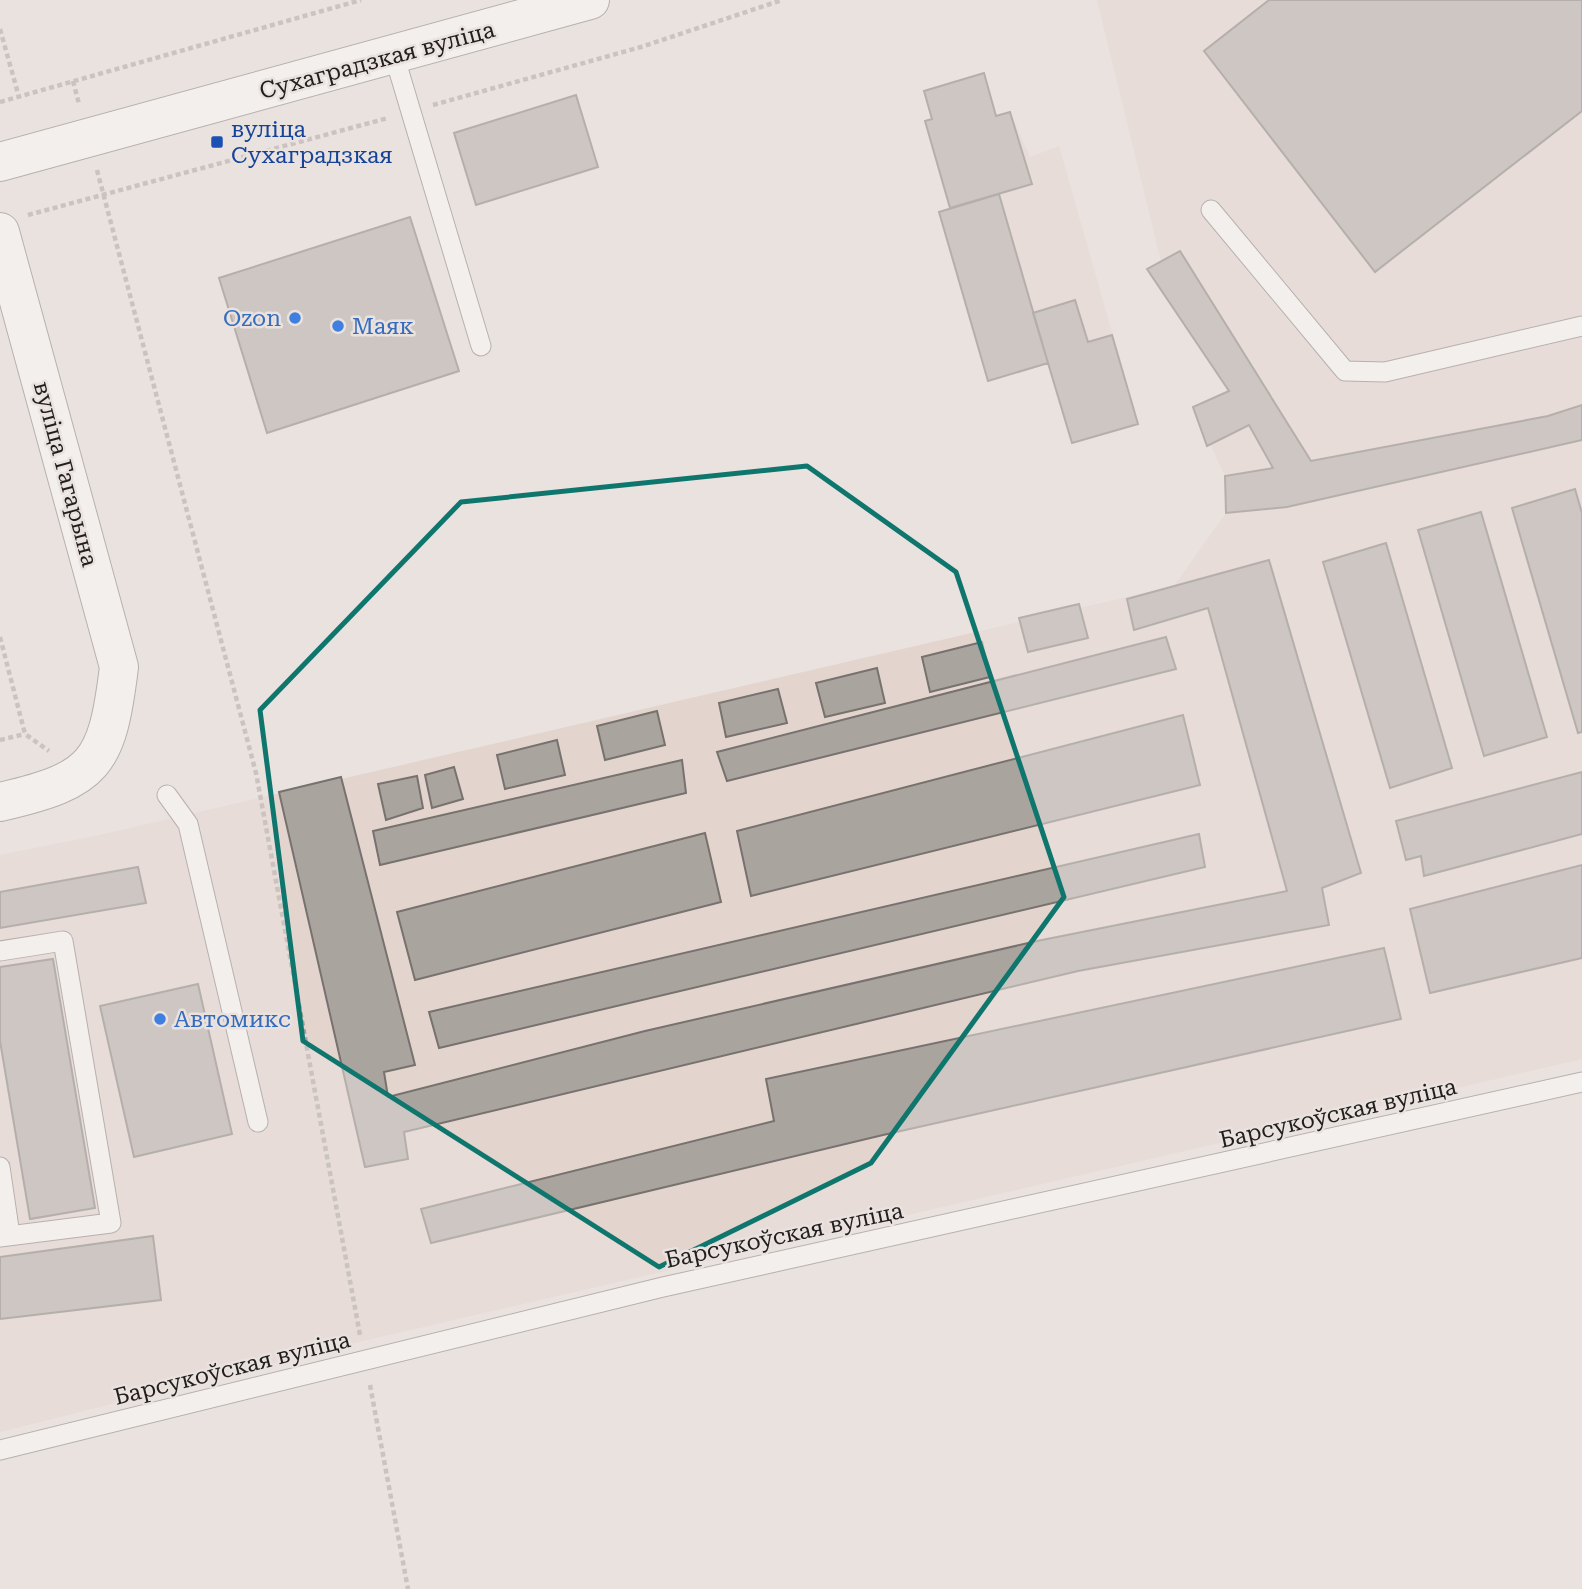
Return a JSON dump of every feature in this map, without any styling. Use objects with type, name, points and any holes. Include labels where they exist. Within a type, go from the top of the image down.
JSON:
[{"type":"main road","name":"Сухаградзкая вуліца","points":[[0,162],[590,0]]},
{"type":"main road","name":"вуліца Гагарына","points":[[0,232],[119,667],[113,718],[100,751],[81,775]]},
{"type":"main road","points":[[0,802],[41,793],[81,775]]},
{"type":"lane","points":[[394,55],[481,346]]},
{"type":"lane","points":[[1212,210],[1345,371],[1385,372],[1582,326]]},
{"type":"lane","points":[[167,795],[188,824],[258,1122]]},
{"type":"lane","points":[[0,951],[63,941],[111,1223],[5,1236],[0,1167]]},
{"type":"lane","name":"Барсукоўская вуліца","points":[[0,1450],[663,1287],[1582,1082]]},
{"type":"path","points":[[0,102],[361,0]]},
{"type":"path","points":[[0,29],[19,97]]},
{"type":"path","points":[[73,81],[256,773],[408,1589]]},
{"type":"path","points":[[0,637],[25,734],[81,775]]},
{"type":"path","points":[[0,740],[25,734]]},
{"type":"highlighted area","points":[[807,466],[956,572],[1064,897],[871,1163],[659,1267],[303,1041],[260,710],[461,502]]},
{"type":"shaded area","points":[[1097,0],[1582,0],[1582,1059],[350,1344],[0,1432],[0,855],[100,835],[1174,586],[1226,513],[1225,476],[1193,407],[1229,390],[1147,269],[1161,261]]},
{"type":"shaded area","points":[[984,73],[996,116],[1010,112],[1030,157],[1059,146],[1138,424],[1072,443],[1048,363],[988,381],[939,212],[950,208],[925,121],[931,118],[924,91]]},
{"type":"building","points":[[1269,0],[1582,0],[1582,111],[1375,272],[1204,51]]},
{"type":"building","points":[[984,73],[996,116],[1010,112],[1032,184],[950,208],[925,121],[932,119],[924,91]]},
{"type":"building","points":[[576,95],[598,167],[476,205],[454,133]]},
{"type":"building","points":[[999,194],[1048,363],[988,381],[939,212]]},
{"type":"building","points":[[410,217],[459,371],[267,433],[219,278]]},
{"type":"building","points":[[1180,251],[1311,461],[1548,416],[1582,405],[1582,440],[1287,507],[1226,513],[1225,476],[1273,468],[1249,425],[1207,446],[1193,407],[1229,391],[1147,269]]},
{"type":"building","points":[[1075,300],[1088,342],[1112,335],[1138,424],[1072,443],[1033,313]]},
{"type":"building","points":[[1575,489],[1582,513],[1582,732],[1578,733],[1512,508]]},
{"type":"building","points":[[1481,512],[1547,737],[1484,756],[1418,530]]},
{"type":"building","points":[[1386,543],[1452,768],[1390,788],[1323,562]]},
{"type":"building","points":[[1269,560],[1361,873],[1322,888],[1329,925],[1078,971],[404,1132],[408,1159],[365,1167],[279,792],[341,777],[415,1065],[384,1072],[388,1097],[645,1031],[1037,941],[1287,891],[1208,608],[1134,630],[1127,599]]},
{"type":"building","points":[[1079,604],[1088,638],[1028,652],[1019,618]]},
{"type":"building","points":[[1166,637],[1176,669],[727,781],[717,752]]},
{"type":"building","points":[[982,642],[990,677],[930,692],[922,657]]},
{"type":"building","points":[[877,668],[885,703],[825,717],[816,683]]},
{"type":"building","points":[[778,689],[787,723],[726,737],[719,703]]},
{"type":"building","points":[[657,711],[665,745],[605,760],[597,726]]},
{"type":"building","points":[[1183,715],[1200,785],[751,896],[737,831]]},
{"type":"building","points":[[557,740],[565,775],[505,789],[497,755]]},
{"type":"building","points":[[682,760],[686,793],[380,865],[373,831]]},
{"type":"building","points":[[454,767],[463,799],[432,808],[425,775]]},
{"type":"building","points":[[1582,772],[1582,834],[1424,876],[1421,856],[1406,860],[1396,821]]},
{"type":"building","points":[[417,776],[423,808],[386,820],[378,784]]},
{"type":"building","points":[[705,833],[721,902],[415,980],[397,912]]},
{"type":"building","points":[[1199,834],[1205,867],[439,1048],[429,1012]]},
{"type":"building","points":[[1582,865],[1582,958],[1430,993],[1410,909]]},
{"type":"building","points":[[138,867],[146,903],[0,928],[0,892]]},
{"type":"building","points":[[1384,948],[1401,1019],[883,1135],[431,1243],[421,1209],[774,1121],[766,1079]]},
{"type":"building","points":[[53,959],[95,1208],[30,1219],[0,1041],[0,967]]},
{"type":"building","points":[[198,984],[232,1134],[134,1157],[100,1006]]},
{"type":"building","points":[[153,1236],[161,1300],[0,1319],[0,1257]]},
{"type":"place","name":"вуліца Сухаградзкая","points":[[217,142]]},
{"type":"place","name":"Ozon","points":[[295,318]]},
{"type":"place","name":"Маяк","points":[[338,326]]},
{"type":"place","name":"Автомикс","points":[[160,1019]]}]
